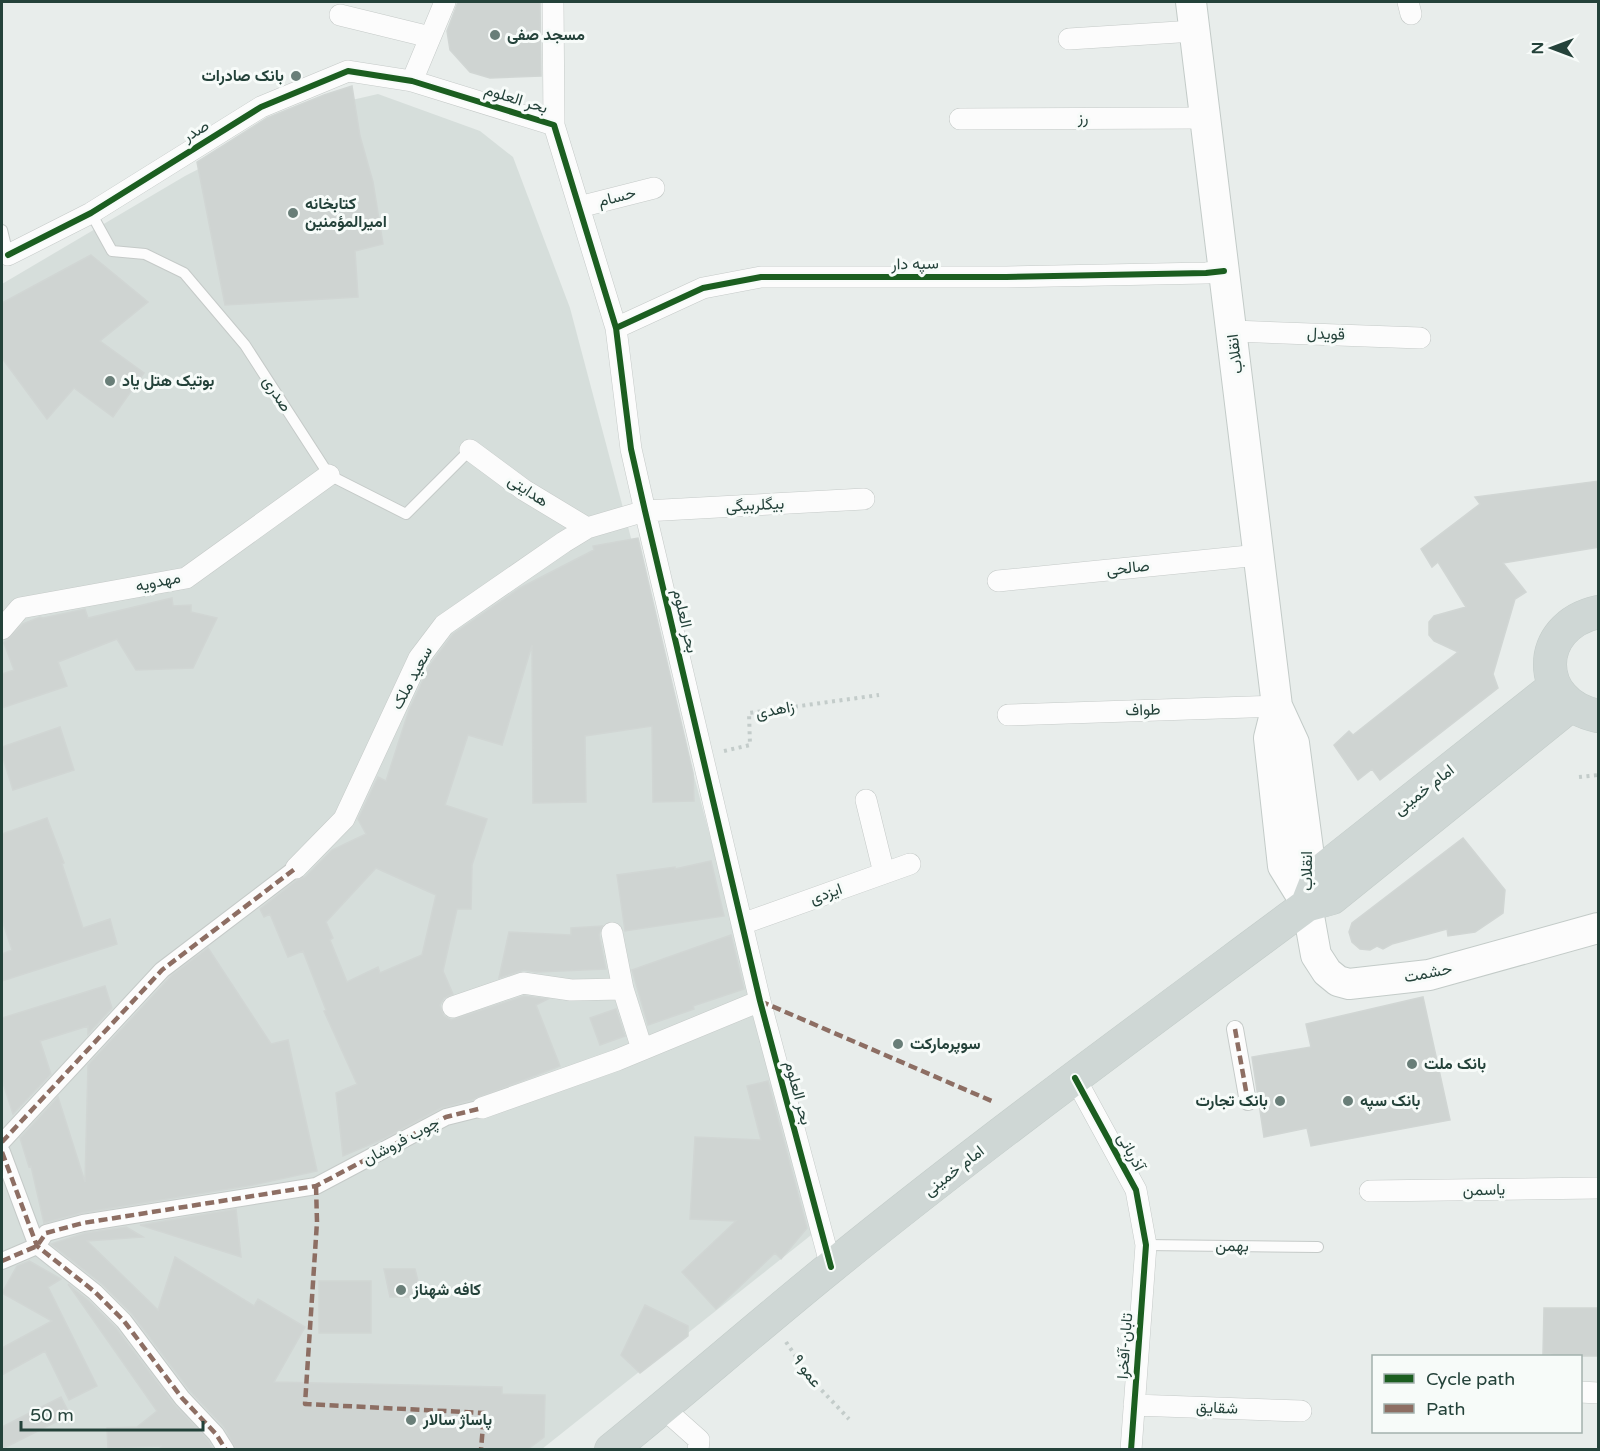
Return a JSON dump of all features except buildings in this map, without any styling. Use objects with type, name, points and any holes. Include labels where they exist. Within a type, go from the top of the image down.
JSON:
[{"type":"main road","name":"انقلاب","points":[[1191,2],[1278,706],[1269,738],[1283,866],[1307,905]]},
{"type":"main road","points":[[1575,702],[1550,670],[1551,653],[1557,638],[1568,625],[1582,616],[1599,612]]},
{"type":"main road","name":"امام خمینی","points":[[610,1449],[663,1408],[831,1267],[1075,1078],[1307,905],[1320,872],[1575,702]]},
{"type":"main road","name":"حشمت","points":[[1307,905],[1316,955],[1327,972],[1338,981],[1349,984],[1430,975],[1599,928]]},
{"type":"street","points":[[412,81],[445,2]]},
{"type":"street","points":[[553,2],[554,125]]},
{"type":"street","points":[[339,8],[430,37]]},
{"type":"street","points":[[1069,39],[1194,31]]},
{"type":"street","name":"صدر","points":[[5,256],[91,213],[261,107],[348,71],[412,81]]},
{"type":"street","name":"بحر العلوم","points":[[412,81],[554,125],[616,328],[631,449],[645,511],[760,1001],[831,1267]]},
{"type":"street","name":"رز","points":[[960,119],[1205,118]]},
{"type":"street","name":"حسام","points":[[579,207],[654,188]]},
{"type":"street","name":"سپه دار","points":[[616,328],[703,288],[761,277],[1006,277],[1224,271]]},
{"type":"street","name":"قویدل","points":[[1233,331],[1420,338]]},
{"type":"street","name":"هدایتی","points":[[470,450],[524,490],[588,528]]},
{"type":"street","name":"مهدویه","points":[[2,629],[20,608],[186,578],[329,475]]},
{"type":"street","name":"بیگلربیگی","points":[[645,511],[864,499]]},
{"type":"street","name":"سعید ملک","points":[[296,868],[344,819],[419,658],[444,625],[588,528],[645,511]]},
{"type":"street","name":"صالحی","points":[[998,581],[1259,555]]},
{"type":"street","name":"طواف","points":[[1008,715],[1278,706]]},
{"type":"street","points":[[866,800],[884,873]]},
{"type":"street","name":"ایزدی","points":[[742,924],[910,864]]},
{"type":"street","points":[[2,1142],[162,970],[296,868]]},
{"type":"street","points":[[612,933],[623,989],[642,1050]]},
{"type":"street","points":[[453,1007],[523,983],[571,990],[623,989]]},
{"type":"street","name":"چوب فروشان","points":[[2,1261],[37,1246],[46,1233],[83,1223],[316,1186],[446,1117],[482,1108],[642,1050],[760,1001]]},
{"type":"street","points":[[1235,1029],[1248,1102]]},
{"type":"street","name":"آذربانی","points":[[1075,1078],[1136,1190],[1146,1245]]},
{"type":"street","points":[[2,1152],[37,1246],[95,1292],[124,1322],[182,1398],[216,1434],[226,1449]]},
{"type":"street","name":"یاسمن","points":[[1370,1191],[1599,1188]]},
{"type":"street","name":"تابان-آفخرا","points":[[1131,1449],[1146,1245]]},
{"type":"street","points":[[1582,1392],[1599,1393]]},
{"type":"street","name":"شقایق","points":[[1134,1405],[1300,1411]]},
{"type":"street","points":[[663,1408],[699,1440],[698,1449]]},
{"type":"lane","name":"صدری","points":[[91,213],[112,251],[145,254],[184,273],[245,345],[329,475]]},
{"type":"lane","points":[[2,230],[5,256]]},
{"type":"lane","points":[[329,475],[406,514],[470,450]]},
{"type":"lane","name":"بهمن","points":[[1146,1245],[1318,1247]]},
{"type":"path","points":[[1580,777],[1599,775]]},
{"type":"shaded area","points":[[378,94],[480,131],[513,157],[570,308],[815,1232],[542,1449],[2,1449],[2,284],[185,176],[317,108]]},
{"type":"marked path","points":[[2,1142],[162,970],[296,868]]},
{"type":"marked path","points":[[760,1001],[994,1102]]},
{"type":"marked path","points":[[1235,1029],[1248,1102]]},
{"type":"marked path","points":[[2,1261],[37,1246],[46,1233],[83,1223],[316,1186],[446,1117],[482,1108]]},
{"type":"marked path","points":[[2,1152],[37,1246],[95,1292],[124,1321],[182,1398],[216,1434],[226,1450]]},
{"type":"marked path","points":[[316,1186],[317,1222],[305,1404],[484,1413],[481,1450]]},
{"type":"cycle path","points":[[8,255],[91,213],[261,107],[348,71],[412,81],[554,125],[616,328],[631,449],[645,511],[760,1001],[831,1267]]},
{"type":"cycle path","points":[[616,328],[703,288],[761,277],[1006,277],[1224,271]]},
{"type":"cycle path","points":[[1075,1078],[1136,1190],[1146,1245],[1131,1450]]},
{"type":"place","name":"مسجد صفی","points":[[495,35]]},
{"type":"place","name":"بانک صادرات","points":[[296,76]]},
{"type":"place","name":"کتابخانه امیرالمؤمنین","points":[[293,213]]},
{"type":"place","name":"بوتیک هتل یاد","points":[[110,381]]},
{"type":"place","name":"سوپرمارکت","points":[[898,1044]]},
{"type":"place","name":"بانک ملت","points":[[1412,1064]]},
{"type":"place","name":"بانک تجارت","points":[[1280,1101]]},
{"type":"place","name":"بانک سپه","points":[[1348,1101]]},
{"type":"place","name":"کافه شهناز","points":[[401,1290]]},
{"type":"place","name":"پاساژ سالار","points":[[411,1420]]}]
